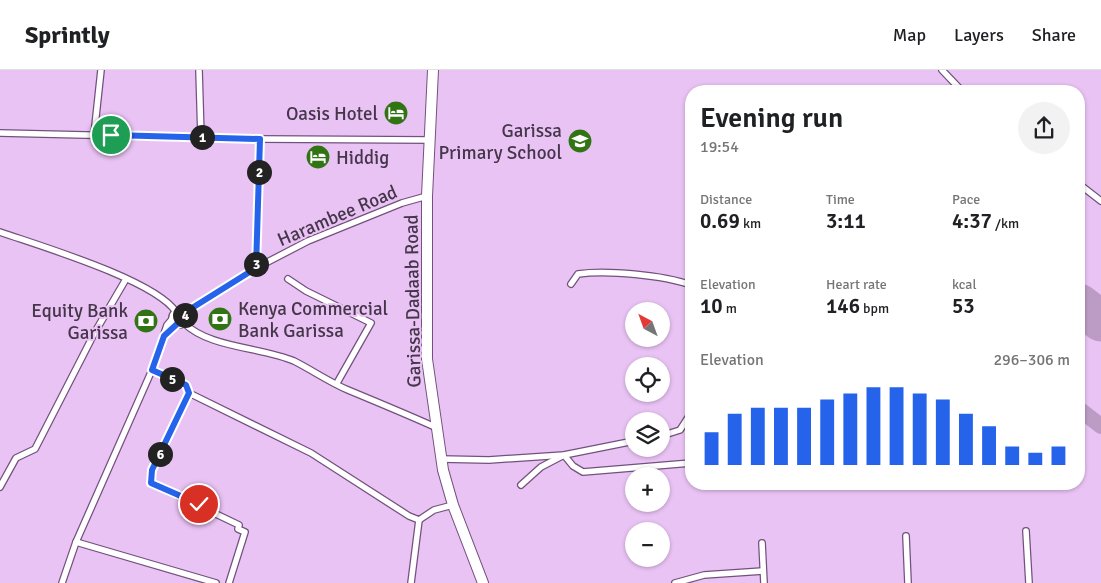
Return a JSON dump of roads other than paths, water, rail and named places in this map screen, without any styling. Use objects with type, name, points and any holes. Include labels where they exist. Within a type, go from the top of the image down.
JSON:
[{"type":"highway","name":"Garissa-Dadaab Road","points":[[433,70],[432,140],[427,196],[427,359],[441,460],[453,506],[483,583]]},
{"type":"street","points":[[94,135],[100,70]]},
{"type":"street","points":[[199,70],[201,137]]},
{"type":"street","points":[[942,70],[956,85]]},
{"type":"street","points":[[0,132],[260,139],[432,140]]},
{"type":"street","points":[[256,268],[260,139]]},
{"type":"street","points":[[1085,189],[1101,201]]},
{"type":"street","name":"Harambee Road","points":[[184,313],[256,268],[308,241],[402,203],[427,196]]},
{"type":"street","points":[[0,232],[126,279],[167,301],[176,312],[184,313],[186,318],[184,322]]},
{"type":"street","points":[[571,284],[578,274],[595,272],[674,279],[685,283]]},
{"type":"street","points":[[0,487],[16,458],[35,449],[95,332],[126,279]]},
{"type":"street","points":[[288,279],[306,291],[371,323],[337,384]]},
{"type":"street","points":[[62,583],[76,542],[152,370],[167,325],[176,312]]},
{"type":"street","points":[[173,318],[177,324]]},
{"type":"street","points":[[184,322],[192,331],[212,340],[256,349],[293,361],[337,384],[435,427]]},
{"type":"street","points":[[164,336],[177,324],[184,322]]},
{"type":"street","points":[[152,370],[186,385],[189,393],[311,453],[382,500],[420,520]]},
{"type":"street","points":[[189,393],[152,470],[151,483],[199,504],[239,525],[238,529],[245,532],[229,583]]},
{"type":"street","points":[[670,433],[680,430],[685,422]]},
{"type":"street","points":[[441,460],[489,460],[564,454],[625,443]]},
{"type":"street","points":[[564,454],[573,466],[583,472],[685,464]]},
{"type":"street","points":[[520,485],[541,467],[564,454]]},
{"type":"street","points":[[411,583],[420,520],[434,510],[453,506]]},
{"type":"street","points":[[1026,531],[1029,583]]},
{"type":"street","points":[[906,536],[908,583]]},
{"type":"street","points":[[76,542],[216,583]]},
{"type":"street","points":[[762,543],[764,583]]},
{"type":"street","points":[[675,583],[704,575],[763,571]]},
{"type":"place","name":"Oasis Hotel","points":[[396,113]]},
{"type":"place","name":"Garissa Primary School","points":[[580,141]]},
{"type":"place","name":"Hiddig","points":[[318,157]]},
{"type":"place","name":"Kenya Commercial Bank Garissa","points":[[220,319]]},
{"type":"place","name":"Equity Bank Garissa","points":[[146,321]]}]
